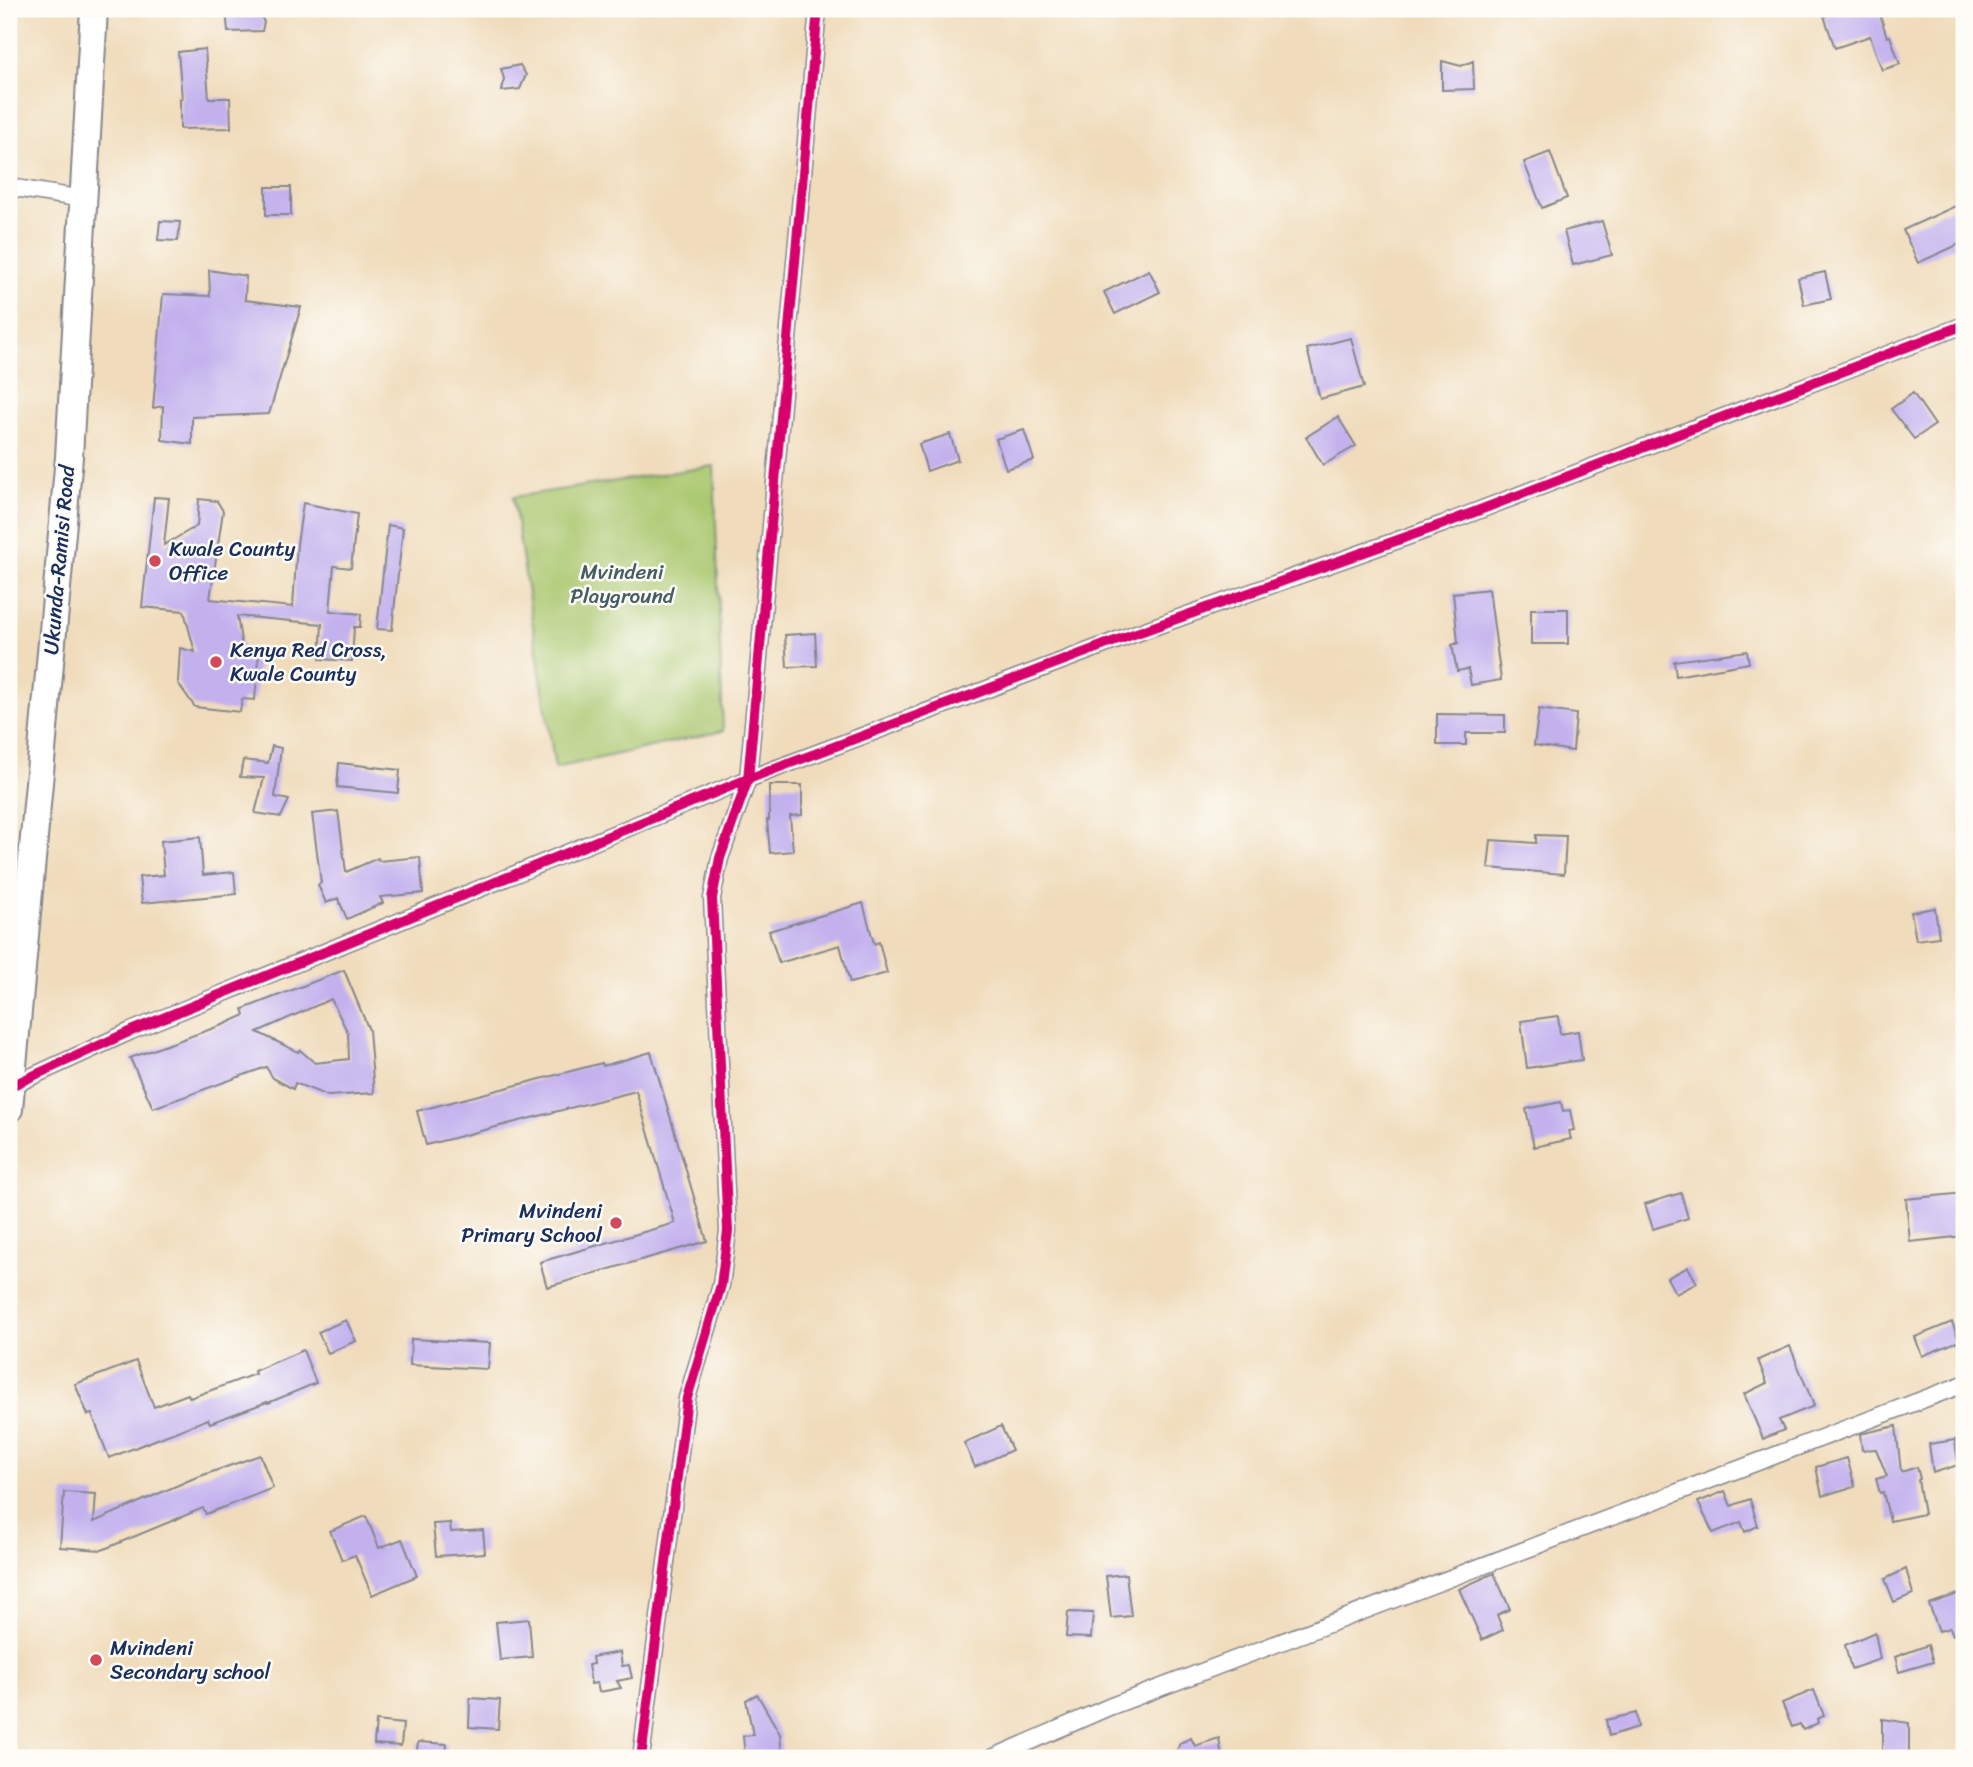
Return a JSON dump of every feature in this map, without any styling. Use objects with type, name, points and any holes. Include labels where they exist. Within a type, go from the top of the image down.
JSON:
[{"type":"highway","name":"Ukunda-Ramisi Road","points":[[10,1098],[11,1041],[69,457],[94,9]]},
{"type":"street","points":[[641,1758],[687,1398],[721,1285],[728,1231],[712,898],[720,858],[748,779],[818,9]]},
{"type":"street","points":[[9,187],[83,199]]},
{"type":"street","points":[[10,1098],[131,1031],[748,779],[1131,635],[1443,524],[1964,325]]},
{"type":"street","points":[[992,1758],[1109,1707],[1964,1384]]},
{"type":"green space","name":"Mvindeni Playground","points":[[714,466],[723,731],[555,768],[513,497]]},
{"type":"building","points":[[226,9],[257,9],[264,22],[262,31],[228,32]]},
{"type":"building","points":[[1847,9],[1878,9],[1900,64],[1882,70],[1870,36],[1835,48],[1824,16]]},
{"type":"building","points":[[205,49],[209,98],[230,98],[231,128],[180,129],[182,99],[178,52]]},
{"type":"building","points":[[1442,61],[1461,66],[1473,61],[1474,89],[1442,90]]},
{"type":"building","points":[[520,65],[526,75],[520,89],[502,91],[504,79],[501,69]]},
{"type":"building","points":[[1550,152],[1567,198],[1542,208],[1524,162]]},
{"type":"building","points":[[266,187],[291,187],[291,215],[266,215]]},
{"type":"building","points":[[1964,202],[1964,242],[1918,263],[1903,230]]},
{"type":"building","points":[[160,221],[180,222],[178,241],[158,240]]},
{"type":"building","points":[[1602,221],[1612,255],[1573,265],[1564,231]]},
{"type":"building","points":[[209,270],[246,276],[245,300],[301,307],[269,414],[192,417],[192,444],[162,440],[163,406],[153,408],[163,294],[210,296]]},
{"type":"building","points":[[1149,270],[1160,292],[1115,314],[1104,292]]},
{"type":"building","points":[[1825,272],[1831,299],[1804,305],[1798,278]]},
{"type":"building","points":[[1351,338],[1364,387],[1320,399],[1307,349]]},
{"type":"building","points":[[1913,393],[1935,425],[1914,439],[1891,409]]},
{"type":"building","points":[[1338,417],[1356,446],[1323,465],[1306,437]]},
{"type":"building","points":[[1024,430],[1034,460],[1006,469],[996,439]]},
{"type":"building","points":[[950,434],[958,460],[927,471],[919,444]]},
{"type":"building","points":[[154,497],[169,498],[164,545],[197,526],[199,499],[217,501],[223,511],[210,599],[293,607],[303,503],[357,514],[351,568],[334,566],[330,611],[361,614],[360,627],[354,627],[352,661],[320,659],[322,624],[237,616],[242,647],[259,652],[255,700],[242,699],[240,712],[195,707],[178,683],[180,648],[195,652],[184,611],[142,607]]},
{"type":"building","points":[[388,525],[403,528],[392,630],[377,629]]},
{"type":"building","points":[[1489,589],[1501,680],[1471,685],[1468,669],[1457,671],[1452,645],[1458,643],[1453,593]]},
{"type":"building","points":[[1531,609],[1568,609],[1568,644],[1531,644]]},
{"type":"building","points":[[815,633],[817,666],[787,667],[785,635]]},
{"type":"building","points":[[1747,651],[1749,663],[1676,676],[1674,661]]},
{"type":"building","points":[[1539,709],[1576,714],[1573,751],[1534,745]]},
{"type":"building","points":[[1437,714],[1505,715],[1505,733],[1466,733],[1466,745],[1437,745]]},
{"type":"building","points":[[272,746],[281,748],[275,797],[289,800],[281,817],[255,813],[264,778],[240,777],[243,760],[268,763]]},
{"type":"building","points":[[339,763],[400,770],[398,793],[337,787]]},
{"type":"building","points":[[769,785],[802,785],[802,815],[790,816],[793,851],[770,853],[767,820]]},
{"type":"building","points":[[338,811],[346,872],[378,858],[379,861],[420,857],[423,893],[380,897],[383,903],[347,919],[338,898],[326,903],[318,885],[321,883],[312,814]]},
{"type":"building","points":[[1536,835],[1566,836],[1564,874],[1488,868],[1491,840],[1536,843]]},
{"type":"building","points":[[200,837],[203,875],[234,872],[236,894],[142,903],[139,877],[164,875],[161,841]]},
{"type":"building","points":[[863,903],[874,944],[879,942],[887,973],[850,983],[840,945],[779,963],[769,931]]},
{"type":"building","points":[[1935,908],[1939,937],[1916,940],[1911,912]]},
{"type":"building","points":[[344,970],[369,1030],[374,1093],[328,1096],[295,1083],[293,1089],[273,1078],[266,1067],[153,1108],[130,1058],[225,1024],[245,1015],[243,1009]],"holes":[[[331,999],[348,1033],[349,1059],[315,1063],[300,1050],[298,1052],[257,1032]]]},
{"type":"building","points":[[1558,1016],[1560,1034],[1578,1031],[1582,1060],[1527,1068],[1521,1021]]},
{"type":"building","points":[[651,1052],[707,1241],[547,1287],[540,1262],[675,1223],[636,1091],[426,1145],[417,1111]]},
{"type":"building","points":[[1561,1102],[1563,1111],[1570,1110],[1574,1130],[1569,1131],[1571,1139],[1534,1147],[1526,1109]]},
{"type":"building","points":[[1681,1193],[1688,1218],[1653,1229],[1645,1204]]},
{"type":"building","points":[[1964,1193],[1964,1236],[1910,1242],[1906,1199]]},
{"type":"building","points":[[1688,1267],[1697,1283],[1676,1294],[1667,1278]]},
{"type":"building","points":[[346,1320],[356,1341],[328,1353],[318,1332]]},
{"type":"building","points":[[1952,1322],[1959,1341],[1922,1356],[1915,1337]]},
{"type":"building","points":[[411,1339],[490,1343],[488,1369],[410,1365]]},
{"type":"building","points":[[1790,1346],[1814,1406],[1779,1420],[1784,1430],[1763,1439],[1744,1394],[1767,1383],[1758,1360]]},
{"type":"building","points":[[303,1350],[316,1383],[210,1423],[208,1419],[109,1458],[92,1414],[88,1415],[75,1384],[136,1361],[154,1407],[188,1394],[190,1398],[255,1374],[254,1371]]},
{"type":"building","points":[[1001,1426],[1012,1450],[975,1467],[964,1443]]},
{"type":"building","points":[[1896,1426],[1901,1472],[1917,1467],[1924,1514],[1890,1521],[1883,1492],[1880,1493],[1876,1479],[1887,1476],[1876,1449],[1862,1450],[1860,1434]]},
{"type":"building","points":[[1955,1440],[1958,1465],[1933,1473],[1929,1444]]},
{"type":"building","points":[[260,1455],[273,1488],[206,1514],[203,1508],[102,1550],[60,1547],[64,1492],[96,1494],[94,1522],[192,1479]]},
{"type":"building","points":[[1847,1458],[1855,1486],[1822,1496],[1816,1467]]},
{"type":"building","points":[[1725,1491],[1731,1506],[1750,1499],[1758,1526],[1745,1532],[1741,1522],[1713,1533],[1698,1502]]},
{"type":"building","points":[[366,1516],[379,1548],[402,1539],[417,1576],[372,1595],[355,1555],[342,1560],[330,1531]]},
{"type":"building","points":[[450,1523],[451,1532],[483,1530],[485,1553],[436,1556],[433,1524]]},
{"type":"building","points":[[1906,1569],[1913,1594],[1894,1602],[1885,1579]]},
{"type":"building","points":[[1494,1573],[1510,1609],[1497,1615],[1503,1630],[1482,1640],[1459,1589]]},
{"type":"building","points":[[1126,1574],[1131,1616],[1111,1618],[1106,1576]]},
{"type":"building","points":[[1964,1592],[1964,1630],[1953,1635],[1950,1628],[1939,1631],[1929,1604]]},
{"type":"building","points":[[1068,1612],[1093,1613],[1091,1638],[1066,1637]]},
{"type":"building","points":[[529,1619],[532,1657],[500,1660],[496,1622]]},
{"type":"building","points":[[1875,1632],[1880,1659],[1851,1669],[1845,1645]]},
{"type":"building","points":[[1928,1645],[1933,1662],[1899,1672],[1895,1657]]},
{"type":"building","points":[[620,1652],[622,1666],[629,1665],[632,1678],[617,1681],[621,1688],[599,1692],[597,1683],[591,1684],[588,1665],[593,1664],[592,1657]]},
{"type":"building","points":[[1814,1690],[1824,1716],[1817,1719],[1818,1723],[1803,1730],[1800,1724],[1792,1727],[1782,1703]]},
{"type":"building","points":[[757,1694],[780,1734],[782,1758],[745,1758],[743,1736],[753,1735],[746,1700]]},
{"type":"building","points":[[470,1698],[500,1700],[498,1729],[469,1727]]},
{"type":"building","points":[[1636,1713],[1638,1727],[1609,1736],[1606,1720]]},
{"type":"building","points":[[1882,1719],[1909,1723],[1909,1753],[1882,1751]]},
{"type":"building","points":[[376,1721],[403,1724],[401,1746],[374,1744]]},
{"type":"building","points":[[1191,1738],[1195,1746],[1219,1738],[1222,1758],[1167,1758],[1166,1756],[1176,1753],[1180,1743]]},
{"type":"building","points":[[418,1742],[447,1744],[446,1758],[416,1758]]},
{"type":"cycle path","points":[[641,1758],[687,1398],[721,1285],[728,1231],[712,898],[720,858],[748,779],[818,9]]},
{"type":"cycle path","points":[[11,1086],[131,1031],[748,779],[1131,635],[1443,524],[1964,325]]},
{"type":"place","name":"Kwale County Office","points":[[155,561]]},
{"type":"place","name":"Kenya Red Cross, Kwale County","points":[[216,662]]},
{"type":"place","name":"Mvindeni Primary School","points":[[616,1223]]},
{"type":"place","name":"Mvindeni Secondary school","points":[[96,1660]]}]
